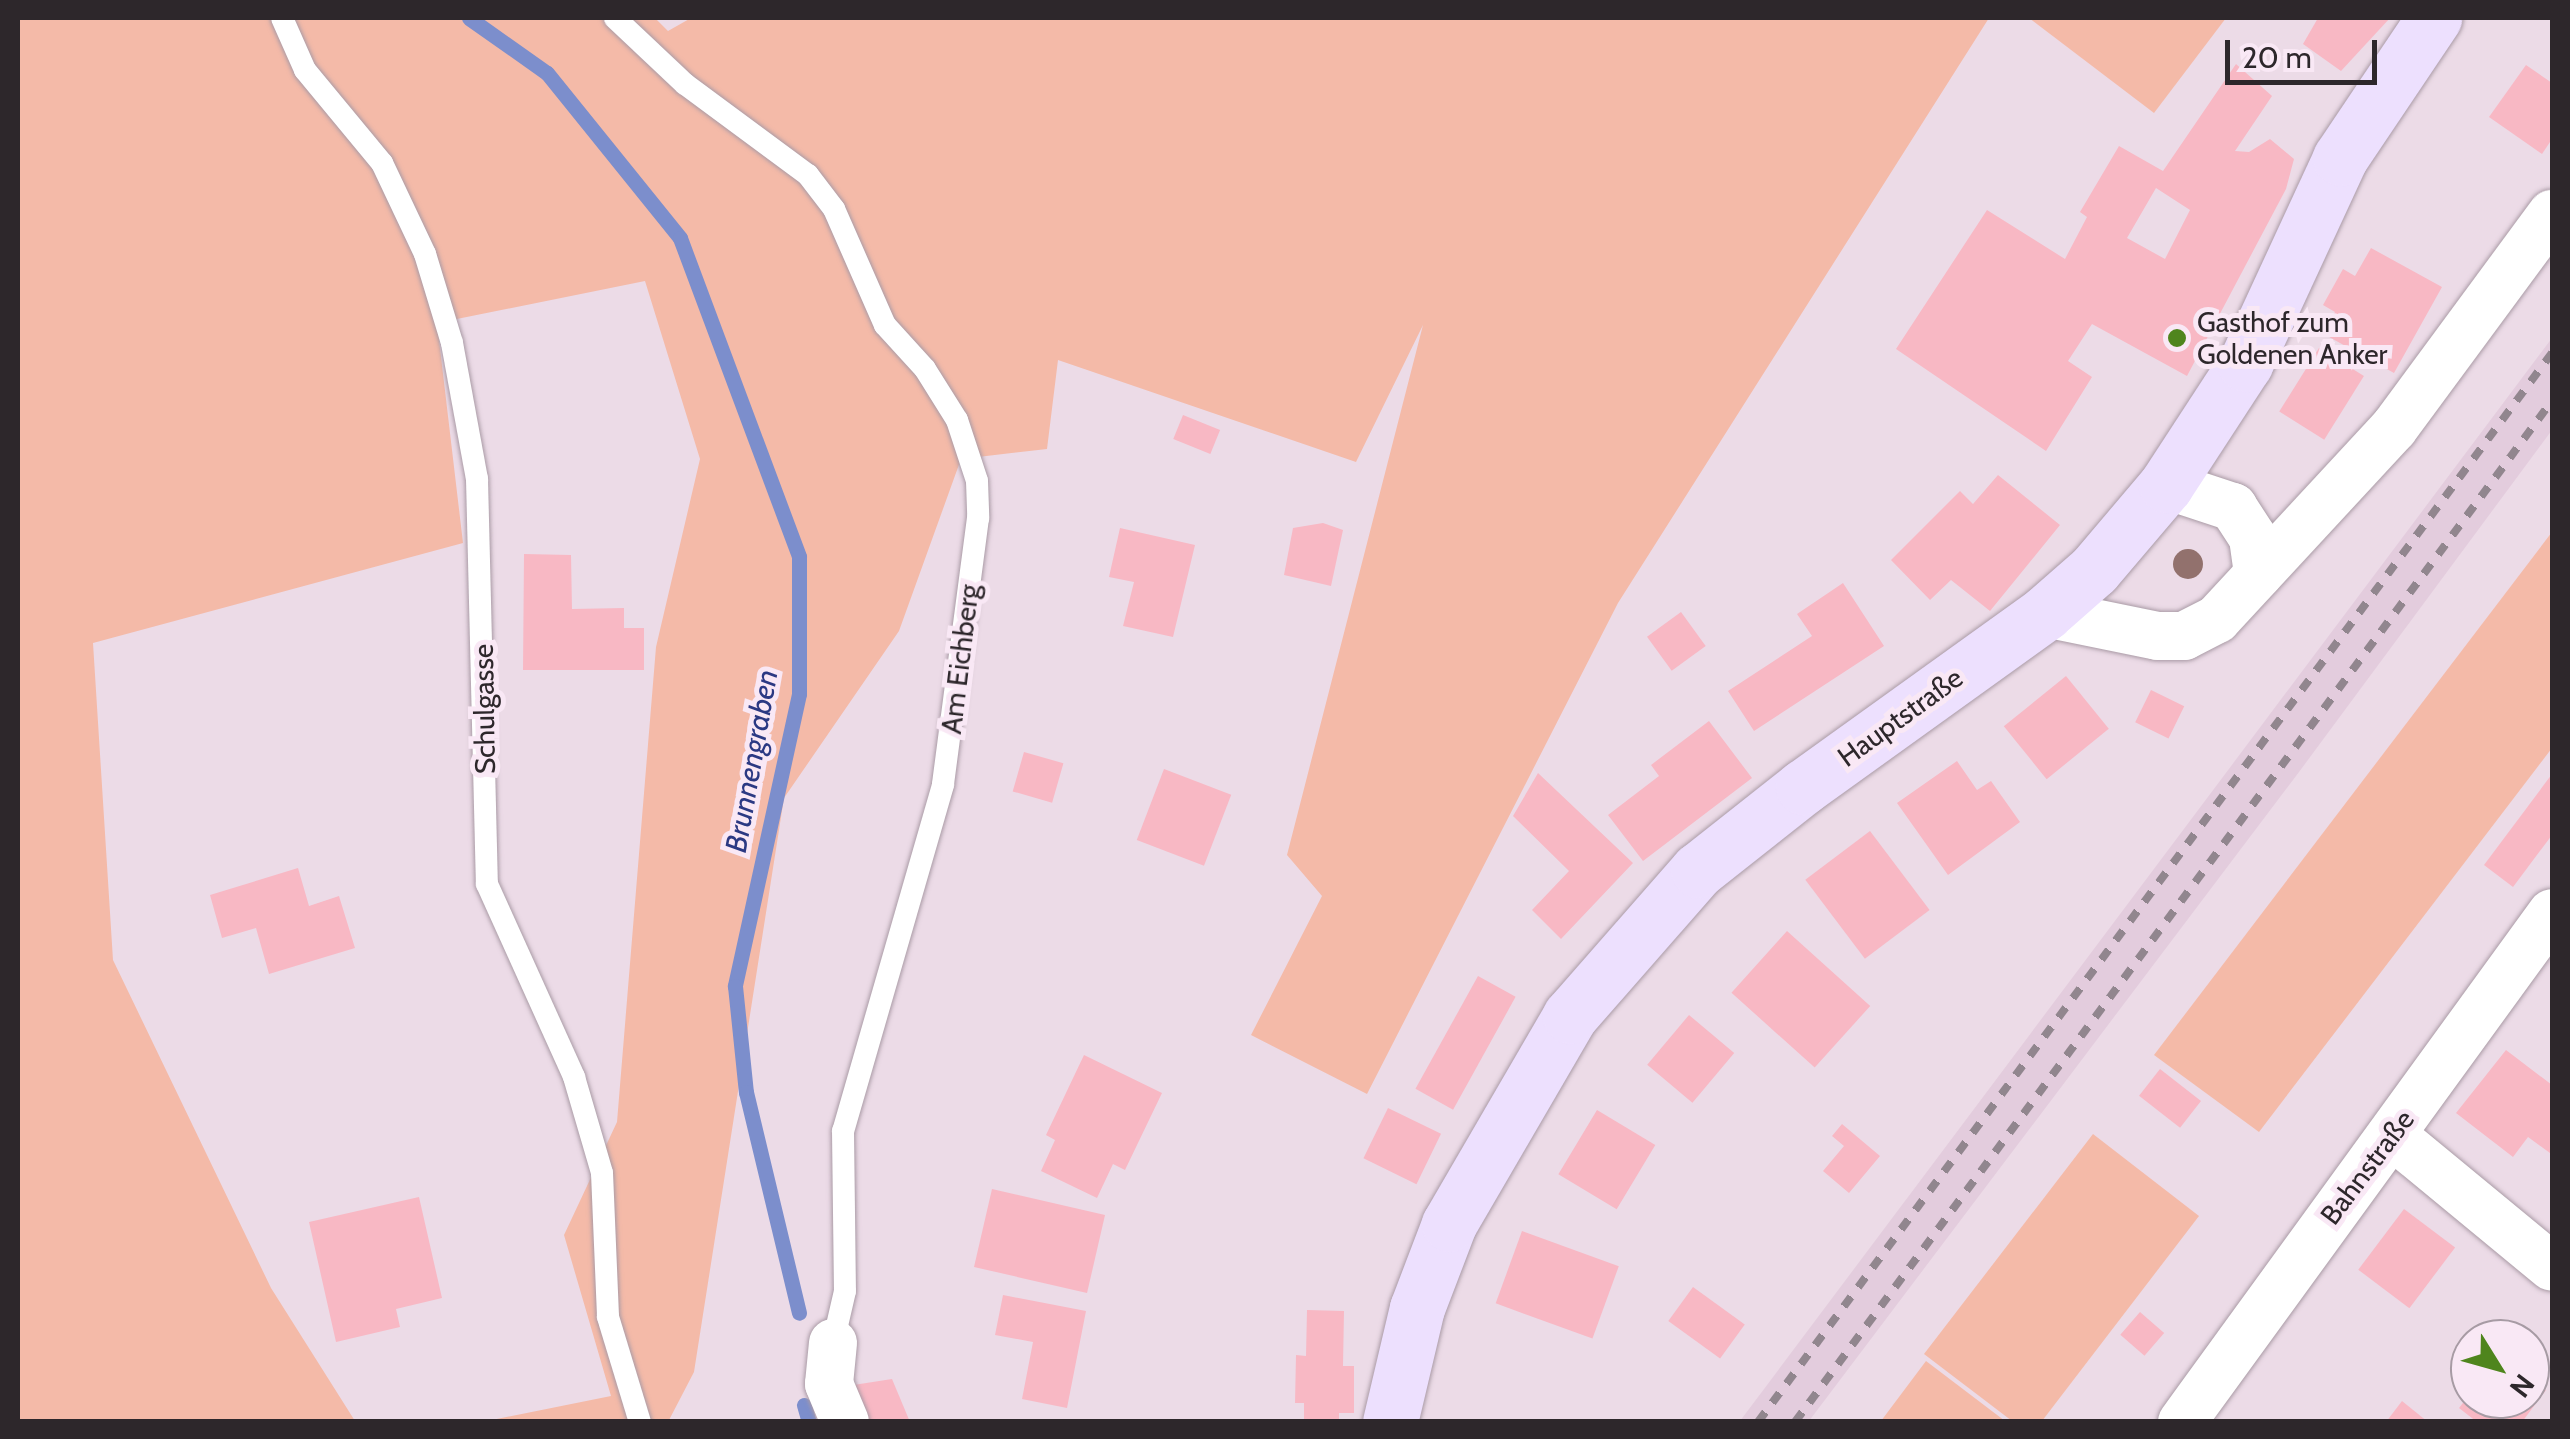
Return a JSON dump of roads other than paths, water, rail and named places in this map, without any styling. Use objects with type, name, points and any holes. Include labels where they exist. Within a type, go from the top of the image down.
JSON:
[{"type":"main road","name":"Hauptstraße","points":[[1390,1422],[1417,1308],[1449,1224],[1570,1016],[1698,870],[1802,787],[2045,613],[2094,570],[2166,485],[2246,364],[2340,158],[2434,18]]},
{"type":"street","points":[[2045,613],[2128,635],[2184,636],[2216,619],[2394,428],[2552,214]]},
{"type":"street","points":[[2166,485],[2233,508],[2252,538],[2258,575]]},
{"type":"street","name":"Bahnstraße","points":[[2182,1422],[2552,913]]},
{"type":"street","points":[[2392,1135],[2552,1268]]},
{"type":"street","name":"Am Eichberg","points":[[833,1343],[829,1384],[844,1422]]},
{"type":"lane","name":"Schulgasse","points":[[282,18],[305,70],[382,164],[425,254],[452,343],[478,479],[487,884],[574,1077],[602,1174],[608,1318],[640,1422]]},
{"type":"lane","name":"Am Eichberg","points":[[615,18],[686,84],[808,175],[834,209],[885,325],[926,369],[957,420],[978,480],[944,784],[843,1131],[844,1291],[833,1343]]},
{"type":"waterway","name":"Brunnengraben","points":[[469,18],[547,73],[680,238],[799,557],[799,694],[735,986],[746,1092],[799,1313]]},
{"type":"waterway","name":"Brunnengraben","points":[[804,1405],[809,1422]]},
{"type":"railway","points":[[1758,1422],[2552,353]]},
{"type":"railway","points":[[1795,1422],[2552,401]]},
{"type":"place","name":"Gasthof zum Goldenen Anker","points":[[2177,338]]}]
